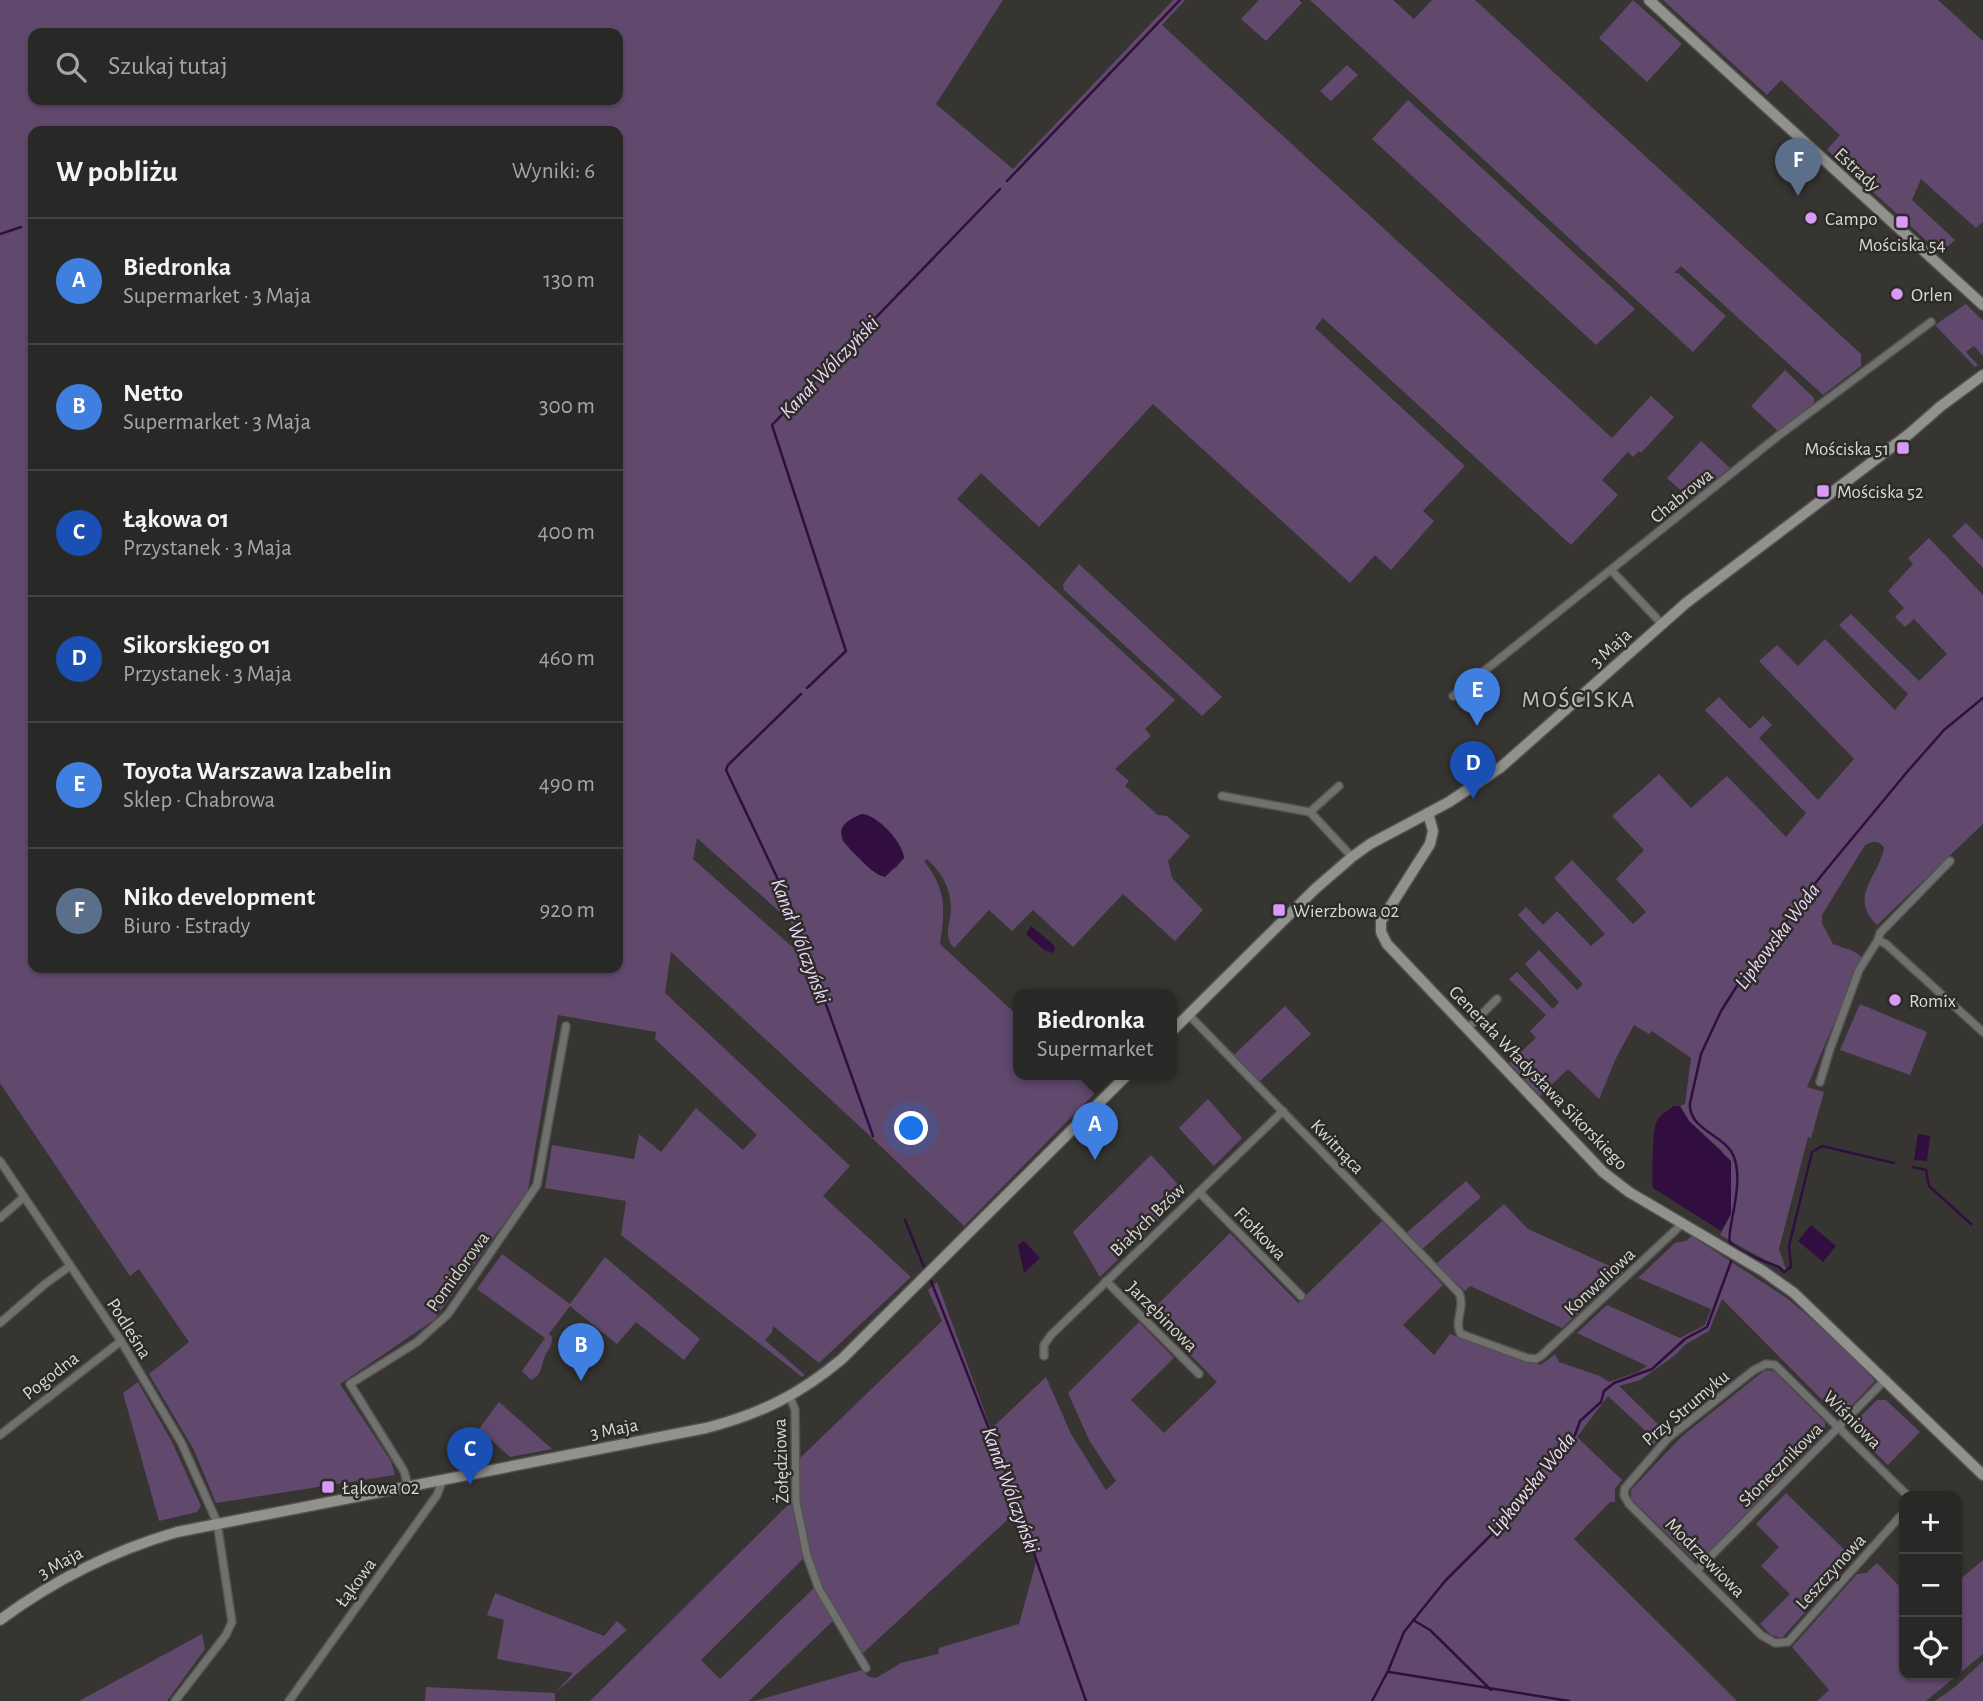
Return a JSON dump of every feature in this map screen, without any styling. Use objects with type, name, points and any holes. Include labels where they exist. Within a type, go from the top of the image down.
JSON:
[{"type":"main road","name":"Estrady","points":[[1649,0],[1983,305]]},
{"type":"main road","name":"3 Maja","points":[[1177,1026],[1315,889],[1352,857],[1370,844],[1449,802],[1501,767],[1662,624],[1983,375]]},
{"type":"main road","name":"Generała Władysława Sikorskiego","points":[[1428,813],[1433,831],[1430,844],[1384,917],[1381,932],[1387,944],[1603,1172],[1629,1192],[1794,1293],[1983,1475]]},
{"type":"main road","name":"3 Maja","points":[[0,1620],[52,1585],[102,1559],[152,1539],[217,1522],[706,1428],[749,1416],[790,1397],[811,1385],[842,1359],[1122,1080]]},
{"type":"street","name":"Chabrowa","points":[[1453,696],[1778,436],[1931,322]]},
{"type":"street","points":[[1611,570],[1662,624]]},
{"type":"street","points":[[1310,812],[1339,786]]},
{"type":"street","points":[[1222,796],[1310,812],[1352,857]]},
{"type":"street","points":[[1820,1082],[1859,971],[1880,933],[1950,861]]},
{"type":"street","points":[[1878,940],[1886,944],[1983,1032]]},
{"type":"street","points":[[1468,1028],[1497,999]]},
{"type":"street","name":"Kwitnąca","points":[[1188,1014],[1459,1293],[1462,1301],[1458,1321]]},
{"type":"street","name":"Pomidorowa","points":[[408,1486],[404,1471],[349,1384],[417,1342],[448,1314],[537,1185],[566,1026]]},
{"type":"street","name":"Białych Bzów","points":[[1044,1356],[1044,1345],[1051,1335],[1283,1111]]},
{"type":"street","name":"Podleśna","points":[[0,1161],[121,1341],[181,1442],[217,1522],[232,1622],[226,1635],[175,1701]]},
{"type":"street","name":"Fiołkowa","points":[[1199,1192],[1301,1296]]},
{"type":"street","points":[[0,1218],[24,1197]]},
{"type":"street","name":"Konwaliowa","points":[[1458,1321],[1461,1334],[1536,1359],[1682,1223]]},
{"type":"street","points":[[0,1323],[70,1266]]},
{"type":"street","name":"Jarzębinowa","points":[[1106,1281],[1199,1374]]},
{"type":"street","name":"Pogodna","points":[[0,1435],[121,1341]]},
{"type":"street","name":"Przy Strumyku","points":[[1625,1488],[1668,1438],[1754,1370],[1766,1364],[1775,1364]]},
{"type":"street","name":"Wiśniowa","points":[[1775,1364],[1903,1491]]},
{"type":"street","name":"Słonecznikowa","points":[[1697,1570],[1816,1447],[1886,1380]]},
{"type":"street","name":"Żołędziowa","points":[[790,1397],[795,1410],[795,1489],[807,1556],[819,1588],[866,1668]]},
{"type":"street","name":"Łąkowa","points":[[289,1701],[437,1495],[443,1479]]},
{"type":"street","name":"Modrzewiowa","points":[[1625,1488],[1624,1495],[1629,1504],[1761,1634],[1775,1643]]},
{"type":"street","name":"Leszczynowa","points":[[1775,1643],[1788,1642],[1899,1518]]},
{"type":"shaded area","points":[[0,0],[1003,0],[936,104],[1013,169],[1173,0],[1185,0],[1162,25],[1612,438],[1651,396],[1674,417],[1641,453],[1639,451],[1633,457],[1628,452],[1602,480],[1618,495],[1571,545],[1323,318],[1315,328],[1465,466],[1423,511],[1434,521],[1391,570],[1375,555],[1350,583],[1153,404],[1039,527],[981,473],[957,499],[1175,700],[1145,729],[1151,736],[1115,769],[1129,781],[1125,786],[1158,815],[1167,816],[1190,836],[1168,861],[1172,878],[1203,910],[1175,941],[1123,894],[1073,947],[1033,910],[1012,931],[989,910],[954,948],[948,935],[951,902],[947,888],[932,864],[927,859],[924,861],[937,881],[942,901],[940,944],[1013,1011],[1013,1080],[1089,1080],[1099,1089],[964,1226],[671,952],[665,993],[850,1166],[823,1196],[911,1277],[819,1363],[773,1326],[772,1332],[765,1340],[805,1375],[802,1377],[621,1235],[626,1201],[545,1188],[552,1145],[634,1159],[639,1134],[661,1152],[696,1108],[743,1150],[757,1135],[655,1039],[656,1032],[558,1015],[528,1190],[434,1320],[340,1384],[391,1461],[395,1475],[216,1503],[194,1450],[149,1374],[189,1342],[139,1269],[130,1276],[0,1083]],"holes":[[[862,814],[882,824],[899,845],[904,858],[896,868],[879,875],[843,842],[843,828]],[[697,838],[791,922],[800,954],[693,859]]]},
{"type":"shaded area","points":[[1259,0],[1299,0],[1302,3],[1266,41],[1241,19]]},
{"type":"shaded area","points":[[1310,0],[1393,0],[1414,19],[1432,0],[1475,0],[1861,354],[1861,366],[1823,395],[1681,266],[1674,273],[1678,273],[1726,316],[1693,352]]},
{"type":"shaded area","points":[[1633,0],[1682,44],[1647,82],[1599,38]]},
{"type":"shaded area","points":[[1663,0],[1938,0],[1983,41],[1983,222],[1976,228],[1921,179],[1912,200],[1955,240],[1940,253],[1827,150],[1840,135],[1781,80],[1767,95]]},
{"type":"shaded area","points":[[1347,65],[1358,75],[1331,101],[1320,91]]},
{"type":"shaded area","points":[[1408,100],[1635,309],[1596,345],[1372,139]]},
{"type":"shaded area","points":[[1966,304],[1983,321],[1983,356],[1974,346],[1966,352],[1978,365],[1975,367],[1935,325]]},
{"type":"shaded area","points":[[1785,370],[1814,398],[1814,403],[1778,431],[1751,406]]},
{"type":"shaded area","points":[[1701,441],[1730,468],[1693,497],[1687,496],[1667,478]]},
{"type":"shaded area","points":[[1966,523],[1983,540],[1983,568],[1952,536]]},
{"type":"shaded area","points":[[1929,538],[1983,595],[1983,824],[1877,925],[1869,915],[1865,896],[1884,848],[1876,842],[1865,845],[1822,915],[1822,923],[1833,944],[1862,957],[1807,1087],[1824,1092],[1811,1138],[1808,1137],[1779,1249],[1787,1272],[1720,1235],[1731,1214],[1722,1151],[1689,1121],[1680,1106],[1685,1104],[1691,1058],[1652,1031],[1649,1034],[1634,1025],[1616,1058],[1599,1099],[1568,1069],[1540,1096],[1509,1063],[1536,1038],[1530,1031],[1546,1015],[1509,979],[1517,972],[1553,1009],[1559,1002],[1525,964],[1539,950],[1577,990],[1583,984],[1518,915],[1526,907],[1543,925],[1557,911],[1591,946],[1605,934],[1554,878],[1572,860],[1633,924],[1646,912],[1616,879],[1644,850],[1612,816],[1659,774],[1691,808],[1727,776],[1786,837],[1806,813],[1705,710],[1719,697],[1750,729],[1763,716],[1772,725],[1759,738],[1818,800],[1854,759],[1759,661],[1777,645],[1798,666],[1825,639],[1895,710],[1908,694],[1839,625],[1851,614],[1919,681],[1947,654],[1914,619],[1905,627],[1895,617],[1904,608],[1888,591],[1913,564],[1908,558]]},
{"type":"shaded area","points":[[1079,564],[1222,697],[1202,716],[1064,590],[1063,584]]},
{"type":"shaded area","points":[[862,814],[882,824],[903,852],[904,858],[885,877],[868,867],[847,845],[841,834],[845,823]]},
{"type":"shaded area","points":[[1031,926],[1054,945],[1053,953],[1044,950],[1026,934]]},
{"type":"shaded area","points":[[1860,1004],[1927,1032],[1910,1075],[1840,1050]]},
{"type":"shaded area","points":[[1285,1006],[1311,1034],[1259,1082],[1234,1055]]},
{"type":"shaded area","points":[[1208,1099],[1242,1138],[1214,1166],[1179,1128]]},
{"type":"shaded area","points":[[1674,1106],[1680,1106],[1689,1121],[1731,1161],[1731,1214],[1721,1231],[1653,1188],[1655,1126],[1660,1116]]},
{"type":"shaded area","points":[[1918,1134],[1930,1136],[1927,1161],[1914,1160]]},
{"type":"shaded area","points":[[1151,1155],[1186,1193],[1100,1277],[1073,1232]]},
{"type":"shaded area","points":[[1466,1181],[1481,1197],[1420,1251],[1404,1235]]},
{"type":"shaded area","points":[[1504,1204],[1528,1229],[1623,1272],[1562,1328],[1470,1286],[1465,1291],[1436,1264]]},
{"type":"shaded area","points":[[1382,1221],[1443,1285],[1403,1325],[1434,1355],[1450,1334],[1541,1365],[1555,1354],[1559,1362],[1600,1376],[1609,1382],[1638,1372],[1647,1366],[1577,1333],[1607,1305],[1680,1338],[1705,1325],[1711,1309],[1638,1278],[1675,1243],[1686,1241],[1692,1236],[1788,1299],[1842,1345],[1875,1381],[1840,1418],[1722,1299],[1709,1331],[1686,1344],[1640,1380],[1619,1386],[1660,1426],[1671,1427],[1651,1447],[1651,1436],[1608,1396],[1577,1437],[1622,1480],[1615,1489],[1615,1502],[1610,1502],[1574,1539],[1737,1701],[755,1701],[862,1670],[869,1677],[876,1678],[901,1663],[938,1654],[939,1648],[1019,1624],[1036,1562],[1017,1511],[861,1655],[820,1584],[805,1539],[800,1507],[799,1459],[942,1321],[928,1290],[937,1282],[991,1429],[1046,1377],[1071,1434],[1106,1490],[1116,1481],[1089,1440],[1068,1393],[1139,1322],[1174,1358],[1131,1400],[1164,1433],[1217,1382],[1149,1313],[1230,1233],[1298,1303]]},
{"type":"shaded area","points":[[1811,1225],[1836,1246],[1823,1262],[1798,1241]]},
{"type":"shaded area","points":[[1024,1241],[1040,1258],[1024,1273],[1018,1245]]},
{"type":"shaded area","points":[[502,1254],[570,1304],[605,1257],[700,1339],[684,1360],[636,1322],[617,1344],[570,1306],[549,1334],[552,1337],[550,1346],[540,1372],[531,1380],[522,1371],[545,1338],[477,1289]]},
{"type":"shaded area","points":[[1765,1370],[1774,1371],[1825,1422],[1825,1432],[1702,1559],[1694,1560],[1631,1499],[1631,1490],[1681,1437]]},
{"type":"shaded area","points":[[138,1382],[172,1442],[201,1506],[197,1512],[159,1521],[123,1393]]},
{"type":"shaded area","points":[[1877,1400],[1886,1400],[1920,1432],[1888,1465],[1855,1433],[1854,1423]]},
{"type":"shaded area","points":[[499,1402],[552,1449],[510,1457],[479,1429]]},
{"type":"shaded area","points":[[1786,1493],[1853,1558],[1782,1638],[1771,1635],[1760,1624],[1790,1594],[1761,1566],[1779,1547],[1756,1524]]},
{"type":"shaded area","points":[[791,1502],[803,1559],[701,1660],[720,1679],[815,1587],[834,1620],[749,1701],[590,1701]]},
{"type":"shaded area","points":[[1983,1560],[1983,1654],[1962,1671],[1962,1617],[1962,1578]]},
{"type":"shaded area","points":[[1877,1563],[1899,1586],[1899,1680],[1951,1680],[1926,1701],[1817,1701],[1829,1690],[1792,1647],[1857,1574],[1866,1573]]},
{"type":"shaded area","points":[[495,1593],[604,1636],[617,1621],[627,1630],[555,1693],[573,1673],[497,1659],[504,1620],[487,1615]]},
{"type":"shaded area","points":[[202,1634],[205,1649],[167,1701],[79,1701]]},
{"type":"shaded area","points":[[1983,1661],[1983,1701],[1935,1701],[1955,1687]]},
{"type":"shaded area","points":[[426,1687],[555,1693],[555,1701],[425,1701]]},
{"type":"waterway","name":"Kanał Wólczyński","points":[[1007,181],[1180,0]]},
{"type":"waterway","name":"Kanał Wólczyński","points":[[807,688],[846,651],[772,425],[1000,189]]},
{"type":"waterway","points":[[0,234],[21,227]]},
{"type":"waterway","name":"Kanał Wólczyński","points":[[801,694],[726,770],[792,909],[873,1136]]},
{"type":"waterway","name":"Lipkowska Woda","points":[[1894,1163],[1822,1146],[1812,1152],[1789,1246],[1791,1267],[1784,1272],[1779,1267],[1738,1249],[1730,1242],[1737,1189],[1736,1162],[1726,1145],[1694,1119],[1690,1103],[1701,1054],[1721,1011],[1742,978],[1821,876],[1907,772],[1944,730],[1983,698]]},
{"type":"waterway","points":[[1913,1167],[1926,1170],[1929,1186],[1971,1224]]},
{"type":"waterway","name":"Kanał Wólczyński","points":[[905,1220],[924,1267]]},
{"type":"waterway","name":"Lipkowska Woda","points":[[1372,1701],[1404,1632],[1445,1581],[1496,1530],[1546,1460],[1575,1435],[1580,1421],[1601,1402],[1604,1391],[1614,1383],[1652,1369],[1685,1339],[1707,1327],[1732,1259]]},
{"type":"waterway","name":"Kanał Wólczyński","points":[[931,1281],[1002,1462],[1086,1701]]},
{"type":"waterway","points":[[1413,1620],[1430,1630],[1491,1690]]},
{"type":"waterway","points":[[1389,1672],[1569,1701]]},
{"type":"place","name":"Niko development","points":[[1798,196]]},
{"type":"place","name":"Campo","points":[[1811,218]]},
{"type":"place","name":"Mościska 54","points":[[1902,222]]},
{"type":"place","name":"Orlen","points":[[1897,294]]},
{"type":"place","name":"Mościska 51","points":[[1903,448]]},
{"type":"place","name":"Mościska 52","points":[[1823,491]]},
{"type":"place","name":"Toyota Warszawa Izabelin","points":[[1477,726]]},
{"type":"place","name":"Sikorskiego 01","points":[[1473,799]]},
{"type":"place","name":"Wierzbowa 02","points":[[1279,910]]},
{"type":"place","name":"Romix","points":[[1895,1000]]},
{"type":"place","name":"Biedronka","points":[[1095,1160]]},
{"type":"place","name":"Netto","points":[[581,1381]]},
{"type":"place","name":"Łąkowa 01","points":[[470,1485]]},
{"type":"place","name":"Łąkowa 02","points":[[328,1487]]},
{"type":"district","name":"MOŚCISKA","points":[[1579,699]]}]
